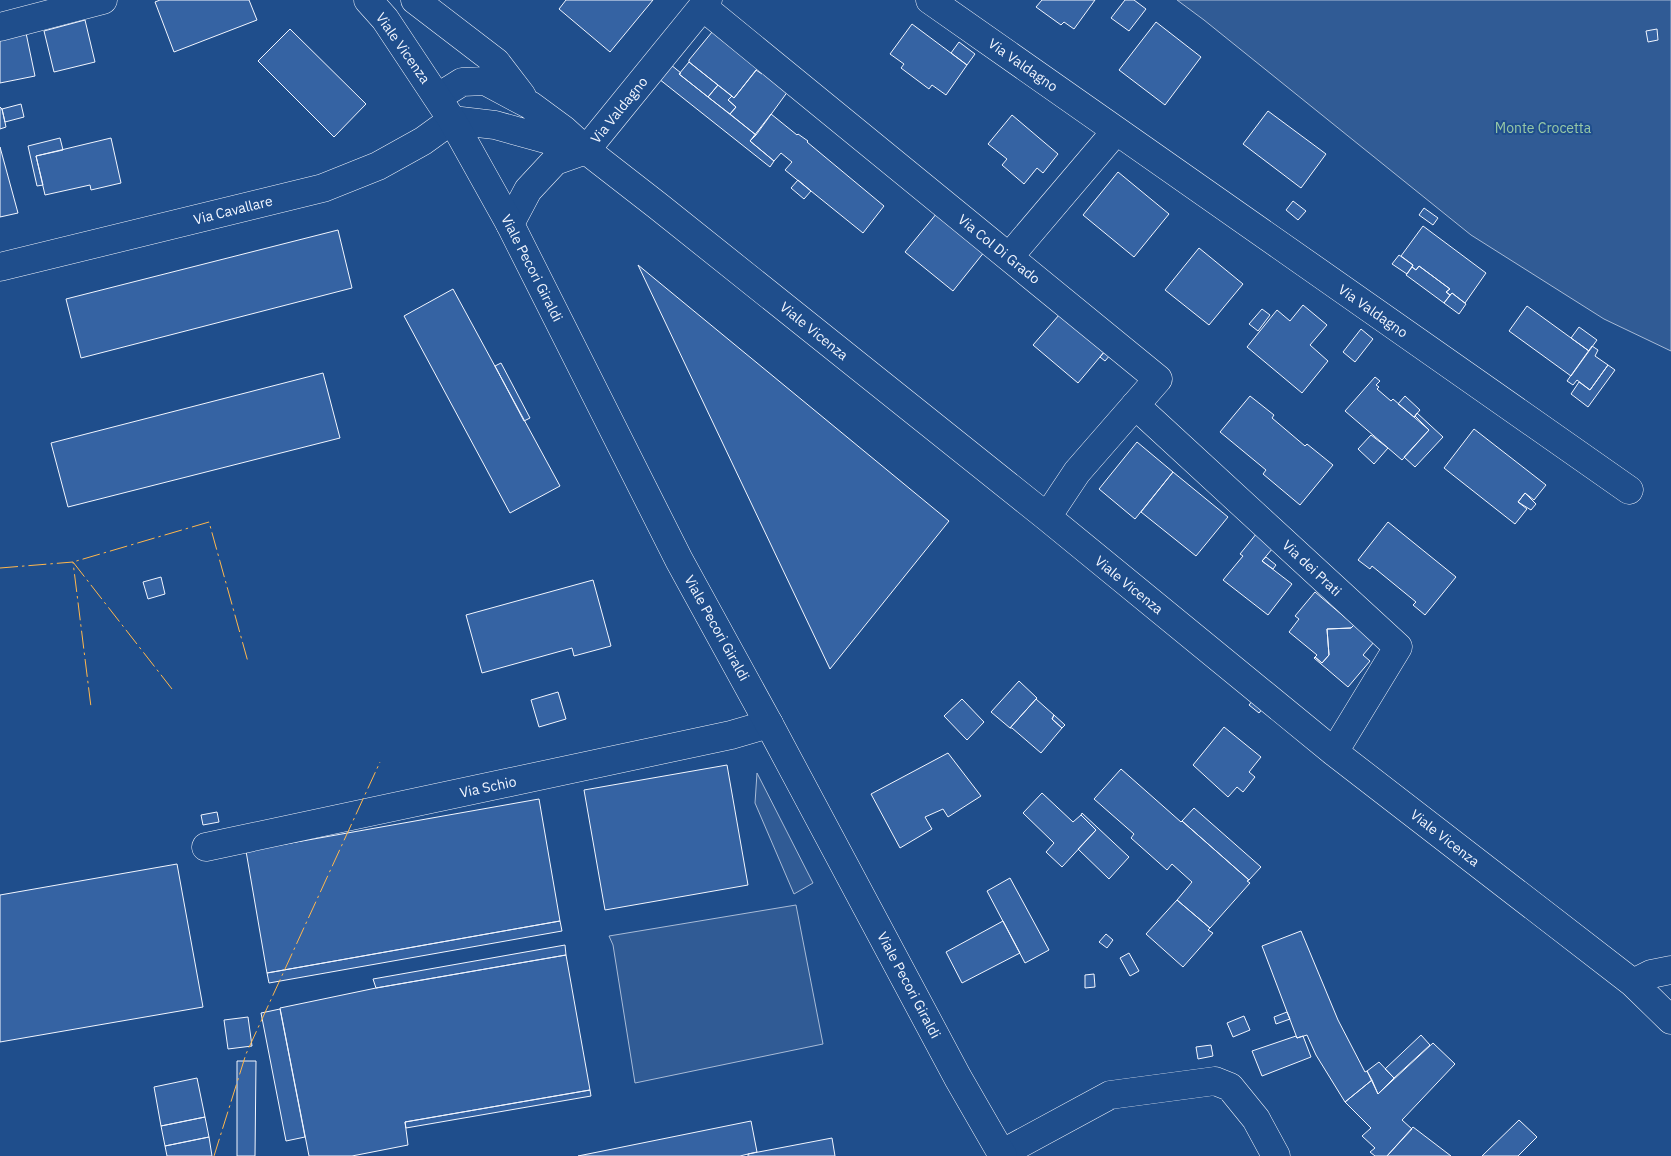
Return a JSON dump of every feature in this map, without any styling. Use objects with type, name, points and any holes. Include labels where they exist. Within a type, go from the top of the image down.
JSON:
[{"type":"street","points":[[0,27],[31,10],[103,0]]},
{"type":"street","name":"Viale Vicenza","points":[[368,0],[438,98]]},
{"type":"street","points":[[415,0],[496,62],[530,105]]},
{"type":"street","name":"Via Valdagno","points":[[930,0],[1629,490]]},
{"type":"street","name":"Via Valdagno","points":[[586,150],[705,3]]},
{"type":"street","name":"Via Col Di Grado","points":[[705,3],[1158,379],[1077,472],[1046,517]]},
{"type":"street","points":[[438,98],[462,82],[486,81],[530,105]]},
{"type":"street","name":"Viale Pecori Giraldi","points":[[438,98],[510,224],[680,560],[770,724],[958,1078],[1002,1155]]},
{"type":"street","name":"Viale Vicenza","points":[[530,105],[564,130],[586,150],[1046,517],[1334,752],[1633,983],[1671,1020]]},
{"type":"street","points":[[452,120],[495,125],[586,150]]},
{"type":"street","name":"Via Cavallare","points":[[0,267],[323,188],[378,166],[423,141],[452,120]]},
{"type":"street","points":[[1008,256],[1116,131]]},
{"type":"street","points":[[510,224],[528,190],[555,161],[586,150]]},
{"type":"street","name":"Via dei Prati","points":[[1135,405],[1398,647],[1334,752]]},
{"type":"street","name":"Via Schio","points":[[206,847],[731,735],[770,724]]},
{"type":"street","points":[[1633,983],[1651,974],[1671,970]]},
{"type":"street","points":[[1002,1155],[1110,1095],[1215,1081],[1230,1087],[1256,1119],[1276,1156]]},
{"type":"shaded area","name":"Monte Crocetta","points":[[1177,0],[1671,0],[1671,351],[1604,319],[1471,235]]},
{"type":"shaded area","points":[[757,773],[813,883],[794,894],[755,803]]},
{"type":"shaded area","points":[[796,905],[823,1044],[635,1083],[613,945],[609,936]]},
{"type":"building","points":[[160,0],[249,0],[257,20],[174,52],[155,2]]},
{"type":"building","points":[[566,0],[653,0],[610,52],[559,9]]},
{"type":"building","points":[[1042,0],[1095,0],[1074,29],[1064,22],[1061,25],[1036,7]]},
{"type":"building","points":[[1125,0],[1134,0],[1146,9],[1129,31],[1111,18]]},
{"type":"building","points":[[85,20],[95,62],[54,72],[44,31]]},
{"type":"building","points":[[1156,22],[1201,57],[1165,105],[1119,70]]},
{"type":"building","points":[[912,24],[967,65],[946,95],[932,85],[929,89],[901,68],[904,64],[890,54]]},
{"type":"building","points":[[717,26],[762,63],[734,98],[689,62]]},
{"type":"building","points":[[290,29],[366,104],[334,137],[258,61]]},
{"type":"building","points":[[1657,29],[1658,40],[1648,42],[1646,31]]},
{"type":"building","points":[[26,33],[35,76],[0,83],[0,38]]},
{"type":"building","points":[[959,42],[975,54],[967,65],[951,53]]},
{"type":"building","points":[[666,61],[681,73],[679,74],[756,135],[750,141],[774,161],[770,167],[654,75]]},
{"type":"building","points":[[689,62],[718,85],[708,97],[679,74]]},
{"type":"building","points":[[767,67],[791,87],[756,135],[730,114],[736,107],[728,100],[732,96],[734,98],[756,70],[762,74]]},
{"type":"building","points":[[718,85],[732,96],[728,100],[736,107],[730,114],[708,97]]},
{"type":"building","points":[[21,104],[24,117],[5,122],[2,109]]},
{"type":"building","points":[[0,107],[6,127],[0,129]]},
{"type":"building","points":[[1268,111],[1326,154],[1301,188],[1243,144]]},
{"type":"building","points":[[771,114],[797,135],[808,141],[884,206],[863,233],[785,170],[792,162],[781,153],[774,161],[750,141]]},
{"type":"building","points":[[1012,115],[1058,154],[1043,173],[1037,168],[1024,184],[1002,165],[1007,159],[988,144]]},
{"type":"building","points":[[60,138],[63,150],[36,156],[43,185],[37,186],[28,146]]},
{"type":"building","points":[[111,138],[121,183],[91,190],[90,185],[45,195],[36,156]]},
{"type":"building","points":[[0,147],[18,213],[0,217]]},
{"type":"building","points":[[1118,172],[1169,214],[1134,257],[1083,215]]},
{"type":"building","points":[[798,180],[811,191],[804,199],[791,188]]},
{"type":"building","points":[[1293,201],[1306,211],[1298,220],[1286,210]]},
{"type":"building","points":[[1424,208],[1438,218],[1433,225],[1419,215]]},
{"type":"building","points":[[937,213],[985,251],[953,291],[905,252]]},
{"type":"building","points":[[1423,226],[1486,273],[1465,303],[1452,293],[1450,295],[1446,292],[1450,289],[1419,266],[1416,270],[1412,267],[1413,265],[1401,256]]},
{"type":"building","points":[[338,230],[352,288],[81,358],[66,299]]},
{"type":"building","points":[[1199,248],[1243,284],[1209,325],[1165,290]]},
{"type":"building","points":[[1399,255],[1413,265],[1407,274],[1392,264]]},
{"type":"building","points":[[638,265],[949,521],[830,669]]},
{"type":"building","points":[[1419,266],[1450,289],[1446,292],[1450,295],[1444,303],[1406,275],[1412,267],[1416,270]]},
{"type":"building","points":[[453,289],[560,486],[510,513],[404,316]]},
{"type":"building","points":[[1452,293],[1466,304],[1459,314],[1444,303]]},
{"type":"building","points":[[1303,305],[1327,325],[1310,345],[1328,361],[1302,393],[1247,347],[1277,310],[1290,321]]},
{"type":"building","points":[[1527,306],[1589,351],[1571,376],[1509,331]]},
{"type":"building","points":[[1066,307],[1105,351],[1078,383],[1033,345]]},
{"type":"building","points":[[1262,309],[1270,315],[1258,331],[1249,324]]},
{"type":"building","points":[[1579,327],[1597,340],[1589,351],[1571,338]]},
{"type":"building","points":[[1361,329],[1373,339],[1355,362],[1343,352]]},
{"type":"building","points":[[1592,346],[1598,350],[1595,356],[1608,365],[1590,390],[1577,380],[1573,385],[1567,381]]},
{"type":"building","points":[[1116,348],[1105,361],[1100,357],[1105,351]]},
{"type":"building","points":[[501,363],[530,418],[524,421],[495,366]]},
{"type":"building","points":[[1608,365],[1615,370],[1588,407],[1571,394],[1579,382],[1590,390]]},
{"type":"building","points":[[323,373],[340,438],[68,507],[51,443]]},
{"type":"building","points":[[1375,377],[1380,381],[1376,385],[1379,387],[1377,389],[1391,401],[1393,399],[1429,430],[1402,460],[1345,411]]},
{"type":"building","points":[[1250,396],[1274,415],[1272,418],[1305,446],[1307,444],[1333,465],[1300,505],[1263,474],[1266,470],[1220,432]]},
{"type":"building","points":[[1405,396],[1420,410],[1414,417],[1398,404]]},
{"type":"building","points":[[1417,413],[1443,437],[1415,467],[1404,457],[1429,430],[1415,416]]},
{"type":"building","points":[[1474,429],[1546,485],[1534,500],[1525,493],[1518,502],[1527,509],[1515,524],[1444,468]]},
{"type":"building","points":[[1371,435],[1388,448],[1374,464],[1358,449]]},
{"type":"building","points":[[1137,442],[1173,472],[1135,519],[1099,489]]},
{"type":"building","points":[[1173,472],[1228,517],[1196,556],[1141,512]]},
{"type":"building","points":[[1525,493],[1536,504],[1531,510],[1518,502]]},
{"type":"building","points":[[1388,522],[1456,577],[1425,615],[1413,605],[1416,602],[1372,566],[1370,569],[1358,560]]},
{"type":"building","points":[[1261,528],[1278,542],[1262,561],[1292,584],[1268,615],[1223,580],[1243,556],[1240,554]]},
{"type":"building","points":[[1266,557],[1276,565],[1273,569],[1262,561]]},
{"type":"building","points":[[161,577],[165,594],[148,599],[143,582]]},
{"type":"building","points":[[593,580],[611,646],[574,656],[572,648],[482,673],[466,615]]},
{"type":"building","points":[[1315,592],[1354,625],[1351,628],[1327,629],[1329,655],[1322,663],[1315,657],[1317,655],[1289,632],[1299,619],[1295,616]]},
{"type":"building","points":[[1354,625],[1374,642],[1363,655],[1370,661],[1348,687],[1314,658],[1322,663],[1329,655],[1327,629],[1351,628]]},
{"type":"building","points":[[1019,681],[1037,698],[1010,728],[991,712]]},
{"type":"building","points":[[558,692],[566,719],[539,727],[531,700]]},
{"type":"building","points":[[962,699],[984,722],[967,740],[944,716]]},
{"type":"building","points":[[1036,699],[1054,715],[1052,719],[1062,728],[1041,753],[1010,728]]},
{"type":"building","points":[[1254,699],[1264,707],[1259,713],[1249,705]]},
{"type":"building","points":[[1054,715],[1065,725],[1062,728],[1052,719]]},
{"type":"building","points":[[1224,727],[1261,757],[1249,772],[1255,777],[1243,792],[1237,787],[1228,797],[1193,765]]},
{"type":"building","points":[[948,753],[981,796],[948,817],[943,809],[925,817],[932,829],[900,848],[871,794]]},
{"type":"building","points":[[727,765],[748,885],[605,910],[584,790]]},
{"type":"building","points":[[1121,769],[1249,880],[1247,881],[1250,883],[1210,928],[1177,900],[1192,882],[1172,864],[1167,870],[1131,838],[1134,834],[1094,799]]},
{"type":"building","points":[[1042,793],[1073,822],[1081,815],[1096,830],[1062,867],[1046,852],[1054,843],[1023,813]]},
{"type":"building","points":[[539,799],[560,921],[267,973],[246,851]]},
{"type":"building","points":[[1194,808],[1261,867],[1249,880],[1182,821]]},
{"type":"building","points":[[217,812],[219,822],[203,825],[201,815]]},
{"type":"building","points":[[1082,813],[1129,857],[1109,879],[1078,849],[1096,830],[1081,815]]},
{"type":"building","points":[[177,864],[203,1007],[0,1042],[0,895]]},
{"type":"building","points":[[1010,878],[1049,950],[1025,963],[987,891]]},
{"type":"building","points":[[1177,900],[1210,928],[1208,930],[1213,933],[1183,967],[1146,934]]},
{"type":"building","points":[[560,921],[562,931],[269,983],[267,973]]},
{"type":"building","points":[[1003,921],[1020,953],[962,983],[946,952]]},
{"type":"building","points":[[1301,931],[1338,1020],[1365,1072],[1367,1071],[1372,1080],[1345,1102],[1316,1055],[1307,1035],[1297,1038],[1262,946]]},
{"type":"building","points":[[1106,934],[1113,940],[1107,948],[1099,942]]},
{"type":"building","points":[[565,945],[566,955],[376,988],[373,979]]},
{"type":"building","points":[[1129,953],[1139,971],[1130,976],[1120,958]]},
{"type":"building","points":[[566,955],[590,1090],[405,1122],[408,1145],[352,1156],[309,1156],[280,1008],[376,988]]},
{"type":"building","points":[[1094,974],[1095,987],[1085,988],[1085,975]]},
{"type":"building","points":[[280,1009],[305,1137],[286,1141],[261,1013]]},
{"type":"building","points":[[1287,1012],[1290,1019],[1276,1024],[1274,1017]]},
{"type":"building","points":[[1244,1016],[1250,1030],[1233,1037],[1227,1023]]},
{"type":"building","points":[[248,1017],[252,1046],[228,1049],[224,1020]]},
{"type":"building","points":[[1421,1035],[1430,1045],[1394,1078],[1385,1069]]},
{"type":"building","points":[[1296,1036],[1297,1038],[1303,1036],[1311,1057],[1262,1076],[1252,1051]]},
{"type":"building","points":[[1433,1043],[1455,1064],[1402,1120],[1412,1129],[1387,1156],[1375,1156],[1370,1152],[1375,1148],[1362,1136],[1371,1128],[1345,1102],[1372,1080],[1378,1094]]},
{"type":"building","points":[[1211,1045],[1213,1056],[1198,1059],[1196,1047]]},
{"type":"building","points":[[237,1061],[256,1061],[255,1156],[237,1156]]},
{"type":"building","points":[[1379,1062],[1394,1078],[1378,1094],[1367,1071]]},
{"type":"building","points":[[197,1078],[205,1117],[161,1126],[154,1087]]},
{"type":"building","points":[[590,1090],[591,1096],[406,1128],[405,1122]]},
{"type":"building","points":[[205,1117],[209,1137],[165,1146],[161,1126]]},
{"type":"building","points":[[1519,1120],[1537,1137],[1518,1156],[1482,1156]]},
{"type":"building","points":[[751,1121],[757,1152],[740,1156],[578,1156]]},
{"type":"building","points":[[1413,1127],[1451,1156],[1387,1156]]},
{"type":"building","points":[[209,1137],[212,1156],[167,1156],[165,1146]]},
{"type":"building","points":[[832,1138],[835,1156],[748,1156],[748,1154]]},
{"type":"power","points":[[172,689],[73,562],[209,522],[248,662]]},
{"type":"power","points":[[0,568],[73,562],[91,707]]},
{"type":"power","points":[[214,1156],[246,1054],[380,762]]}]
